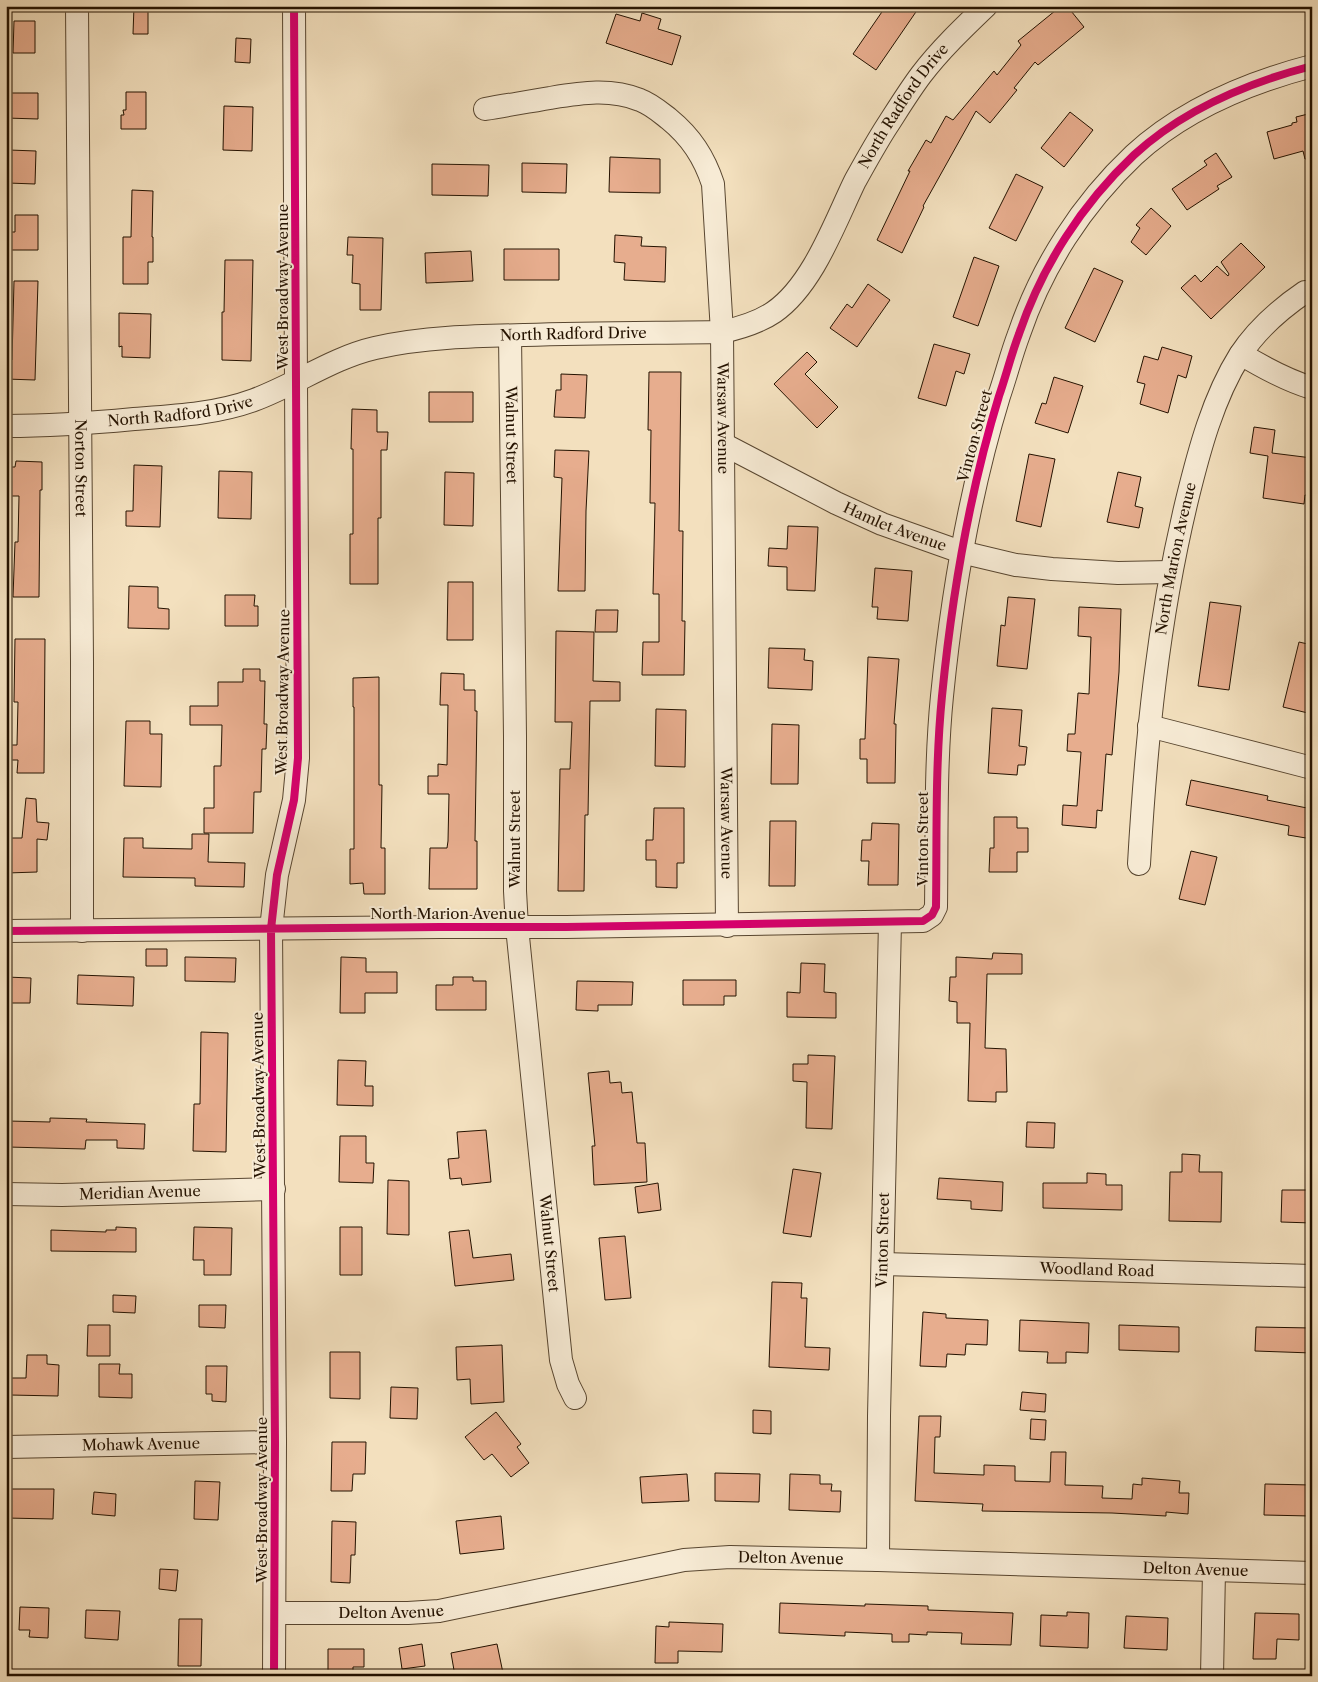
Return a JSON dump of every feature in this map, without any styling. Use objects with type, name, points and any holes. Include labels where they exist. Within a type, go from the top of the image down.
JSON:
[{"type":"street","name":"Norton Street","points":[[77,6],[82,931]]},
{"type":"street","name":"West Broadway Avenue","points":[[274,1676],[276,1442],[271,929],[277,875],[294,800],[298,758],[294,6]]},
{"type":"street","name":"North Radford Drive","points":[[6,426],[80,424],[178,416],[225,408],[253,400],[347,357],[374,348],[453,338],[722,332],[742,328],[759,321],[774,312],[792,297],[816,262],[856,181],[891,119],[921,75],[952,39],[986,6]]},
{"type":"street","name":"Vinton Street","points":[[878,1560],[890,922],[923,921],[932,915],[936,907],[938,781],[942,697],[961,552],[986,438],[1019,333],[1037,288],[1059,246],[1107,183],[1135,155],[1185,117],[1249,85],[1280,74],[1312,66]]},
{"type":"street","name":"Warsaw Avenue","points":[[485,109],[592,92],[614,93],[640,100],[653,106],[677,125],[697,147],[708,167],[713,184],[722,332],[723,645],[727,926]]},
{"type":"street","name":"North Marion Avenue","points":[[1139,864],[1144,780],[1159,643],[1170,572],[1196,464],[1208,426],[1227,380],[1241,354],[1259,330],[1280,309],[1305,292]]},
{"type":"street","name":"Walnut Street","points":[[510,336],[515,736],[514,891],[560,1360],[574,1398]]},
{"type":"street","points":[[1241,354],[1276,374],[1312,388]]},
{"type":"street","name":"Hamlet Avenue","points":[[723,444],[836,504],[882,524],[961,552],[1016,565],[1052,569],[1118,573],[1170,572]]},
{"type":"street","points":[[1149,726],[1312,768]]},
{"type":"street","name":"North Marion Avenue","points":[[6,931],[727,926],[890,922]]},
{"type":"street","name":"Meridian Avenue","points":[[6,1194],[62,1195],[274,1189]]},
{"type":"street","name":"Woodland Road","points":[[883,1264],[1312,1276]]},
{"type":"street","name":"Mohawk Avenue","points":[[6,1447],[276,1442]]},
{"type":"street","name":"Delton Avenue","points":[[275,1613],[408,1613],[439,1611],[684,1560],[730,1557],[1312,1572]]},
{"type":"street","points":[[1212,1676],[1214,1570]]},
{"type":"building","points":[[134,6],[148,6],[148,34],[133,34]]},
{"type":"building","points":[[886,6],[920,6],[876,70],[853,54]]},
{"type":"building","points":[[1061,6],[1067,6],[1084,27],[1038,65],[1035,62],[1014,88],[1017,90],[990,123],[976,111],[923,206],[902,253],[877,240],[910,171],[908,171],[926,140],[931,143],[946,116],[953,120],[994,71],[997,75],[1021,45],[1018,41]]},
{"type":"building","points":[[642,13],[661,19],[658,29],[681,36],[672,65],[606,43],[616,14],[640,21]]},
{"type":"building","points":[[14,21],[35,21],[35,53],[13,53]]},
{"type":"building","points":[[236,38],[251,39],[250,63],[235,62]]},
{"type":"building","points":[[126,92],[146,92],[146,129],[121,129],[121,115],[124,115],[123,110],[126,110]]},
{"type":"building","points":[[6,93],[38,93],[38,119],[6,118]]},
{"type":"building","points":[[224,106],[253,107],[252,151],[223,150]]},
{"type":"building","points":[[1070,112],[1093,130],[1064,167],[1041,148]]},
{"type":"building","points":[[1312,113],[1312,158],[1305,159],[1303,151],[1274,159],[1267,132],[1292,125],[1292,123],[1297,122],[1296,117]]},
{"type":"building","points":[[9,150],[36,151],[35,184],[8,183]]},
{"type":"building","points":[[1216,153],[1232,177],[1217,186],[1219,189],[1187,210],[1172,189],[1207,165],[1204,161]]},
{"type":"building","points":[[610,157],[660,159],[660,193],[609,192]]},
{"type":"building","points":[[522,163],[567,164],[566,193],[522,192]]},
{"type":"building","points":[[432,164],[489,165],[488,196],[432,195]]},
{"type":"building","points":[[1016,174],[1043,187],[1016,241],[989,228]]},
{"type":"building","points":[[132,190],[153,191],[153,262],[148,262],[148,284],[123,284],[123,237],[131,237]]},
{"type":"building","points":[[1151,208],[1171,226],[1146,255],[1131,242],[1140,228],[1136,225]]},
{"type":"building","points":[[15,215],[38,215],[38,250],[11,250],[11,232],[15,232]]},
{"type":"building","points":[[615,235],[642,237],[641,246],[666,247],[665,282],[624,280],[625,263],[614,262]]},
{"type":"building","points":[[348,237],[383,238],[381,310],[360,310],[360,284],[352,283],[353,255],[347,255]]},
{"type":"building","points":[[1241,243],[1265,267],[1211,319],[1181,288],[1195,275],[1201,282],[1217,266],[1228,276],[1229,274],[1221,262]]},
{"type":"building","points":[[504,249],[559,249],[559,280],[504,280]]},
{"type":"building","points":[[471,251],[473,281],[426,283],[425,253]]},
{"type":"building","points":[[974,257],[999,266],[978,326],[953,317]]},
{"type":"building","points":[[225,260],[253,260],[251,361],[222,360]]},
{"type":"building","points":[[1094,268],[1123,281],[1095,342],[1065,328]]},
{"type":"building","points":[[14,281],[38,281],[35,380],[6,379],[6,360],[12,360]]},
{"type":"building","points":[[868,284],[890,300],[857,347],[830,328],[847,304],[852,308]]},
{"type":"building","points":[[119,313],[151,314],[150,358],[122,357],[122,346],[119,347]]},
{"type":"building","points":[[934,344],[970,354],[964,374],[956,371],[946,406],[918,398]]},
{"type":"building","points":[[1162,347],[1192,356],[1186,378],[1178,375],[1168,413],[1140,404],[1145,384],[1137,382],[1144,356],[1158,360]]},
{"type":"building","points":[[807,352],[817,362],[805,374],[838,407],[817,428],[774,384]]},
{"type":"building","points":[[649,372],[681,372],[679,531],[683,531],[682,621],[685,621],[684,675],[642,675],[643,642],[659,642],[659,594],[653,594],[655,503],[650,503],[651,430],[648,430]]},
{"type":"building","points":[[561,374],[587,375],[585,418],[554,417],[556,390],[561,390]]},
{"type":"building","points":[[1054,377],[1083,386],[1068,433],[1035,423],[1042,403],[1046,404]]},
{"type":"building","points":[[429,392],[473,392],[473,422],[429,422]]},
{"type":"building","points":[[352,409],[377,410],[377,432],[388,432],[387,450],[381,450],[381,518],[378,518],[378,584],[350,584],[350,534],[353,534]]},
{"type":"building","points":[[1254,427],[1275,430],[1272,453],[1312,458],[1312,496],[1305,495],[1304,504],[1263,498],[1268,456],[1250,453]]},
{"type":"building","points":[[555,450],[589,451],[585,591],[558,591],[562,478],[554,477]]},
{"type":"building","points":[[1029,454],[1055,459],[1041,527],[1016,521]]},
{"type":"building","points":[[16,461],[42,462],[39,597],[13,597],[15,542],[18,542],[19,496],[6,496],[6,467],[15,467]]},
{"type":"building","points":[[134,465],[162,466],[160,527],[126,526],[126,511],[133,511]]},
{"type":"building","points":[[219,471],[252,472],[251,519],[218,518]]},
{"type":"building","points":[[445,472],[474,473],[473,526],[444,525]]},
{"type":"building","points":[[1118,472],[1141,477],[1135,506],[1143,508],[1139,528],[1107,522]]},
{"type":"building","points":[[788,526],[818,527],[815,591],[787,590],[787,567],[768,566],[769,548],[787,549]]},
{"type":"building","points":[[875,568],[912,571],[908,621],[877,619],[878,607],[872,607]]},
{"type":"building","points":[[448,582],[473,582],[473,640],[447,640]]},
{"type":"building","points":[[129,586],[158,587],[158,608],[169,609],[169,629],[128,628]]},
{"type":"building","points":[[225,595],[255,595],[254,606],[258,606],[258,626],[225,626]]},
{"type":"building","points":[[1008,597],[1035,599],[1027,669],[997,666],[1001,625],[1005,626]]},
{"type":"building","points":[[1210,602],[1241,606],[1229,690],[1198,686]]},
{"type":"building","points":[[1079,607],[1121,609],[1119,672],[1112,755],[1106,754],[1102,811],[1097,810],[1096,828],[1062,825],[1063,805],[1077,806],[1081,752],[1067,751],[1068,734],[1075,734],[1078,693],[1089,694],[1091,637],[1078,636]]},
{"type":"building","points":[[596,610],[618,610],[617,632],[595,632]]},
{"type":"building","points":[[556,631],[594,632],[593,681],[620,682],[620,701],[590,701],[588,815],[585,815],[584,891],[558,891],[560,769],[570,769],[572,722],[555,722]]},
{"type":"building","points":[[15,639],[45,639],[44,773],[17,773],[18,760],[6,760],[6,745],[17,745],[18,702],[14,702]]},
{"type":"building","points":[[1299,642],[1312,645],[1312,714],[1283,707]]},
{"type":"building","points":[[769,648],[805,649],[804,660],[813,661],[812,690],[768,688]]},
{"type":"building","points":[[868,657],[899,659],[894,724],[896,724],[895,783],[867,783],[867,759],[860,759],[860,739],[865,739]]},
{"type":"building","points":[[243,669],[260,669],[260,681],[265,681],[264,724],[267,724],[266,749],[262,749],[261,792],[254,792],[253,833],[204,833],[204,808],[214,808],[214,766],[221,766],[222,725],[190,725],[190,706],[218,706],[218,682],[243,682]]},
{"type":"building","points":[[441,673],[464,674],[464,690],[475,690],[475,711],[477,711],[475,841],[477,841],[477,889],[429,889],[430,848],[447,848],[448,841],[449,794],[428,794],[428,776],[438,776],[438,764],[447,765],[448,705],[440,705]]},
{"type":"building","points":[[379,677],[379,785],[382,785],[381,848],[385,848],[385,894],[364,894],[363,883],[350,884],[350,849],[354,849],[353,678]]},
{"type":"building","points":[[992,708],[1022,710],[1019,746],[1027,747],[1025,765],[1018,765],[1017,775],[988,773]]},
{"type":"building","points":[[656,709],[686,710],[685,767],[655,766]]},
{"type":"building","points":[[126,721],[150,721],[150,734],[162,734],[161,787],[124,786]]},
{"type":"building","points":[[772,724],[799,725],[798,784],[771,784]]},
{"type":"building","points":[[1191,780],[1268,796],[1267,800],[1312,809],[1312,839],[1288,835],[1289,826],[1186,805]]},
{"type":"building","points":[[26,798],[36,799],[37,822],[49,823],[47,840],[37,839],[37,872],[7,873],[6,838],[22,838]]},
{"type":"building","points":[[654,808],[684,808],[684,863],[677,863],[677,888],[656,887],[656,860],[646,860],[646,840],[653,840]]},
{"type":"building","points":[[994,817],[1017,817],[1017,828],[1028,828],[1028,852],[1017,852],[1017,872],[989,872],[990,848],[994,848]]},
{"type":"building","points":[[770,821],[796,821],[795,886],[769,886]]},
{"type":"building","points":[[872,823],[899,824],[898,885],[868,885],[869,861],[861,861],[862,840],[871,840]]},
{"type":"building","points":[[192,834],[209,834],[208,862],[245,863],[244,887],[195,886],[195,878],[123,877],[124,838],[143,838],[143,848],[192,849]]},
{"type":"building","points":[[1191,851],[1217,857],[1205,905],[1179,899]]},
{"type":"building","points":[[146,949],[167,949],[167,966],[146,966]]},
{"type":"building","points":[[993,953],[1022,954],[1022,974],[987,974],[985,1048],[1006,1049],[1007,1092],[996,1092],[996,1102],[968,1101],[970,1023],[957,1023],[957,1002],[949,1001],[950,977],[956,977],[956,957],[992,959]]},
{"type":"building","points":[[185,957],[236,958],[235,982],[185,981]]},
{"type":"building","points":[[341,957],[366,958],[366,972],[397,972],[397,993],[365,993],[365,1013],[340,1013]]},
{"type":"building","points":[[801,963],[825,964],[824,992],[836,993],[836,1018],[787,1017],[787,992],[800,993]]},
{"type":"building","points":[[78,975],[134,977],[133,1006],[77,1004]]},
{"type":"building","points":[[6,977],[31,978],[30,1003],[6,1003]]},
{"type":"building","points":[[453,977],[473,977],[473,981],[486,981],[486,1010],[436,1010],[436,985],[453,985]]},
{"type":"building","points":[[683,980],[736,980],[736,996],[724,996],[724,1005],[683,1005]]},
{"type":"building","points":[[577,981],[633,982],[632,1005],[598,1005],[598,1011],[576,1010]]},
{"type":"building","points":[[201,1032],[228,1033],[226,1152],[193,1151],[194,1104],[200,1104]]},
{"type":"building","points":[[808,1055],[835,1056],[832,1129],[806,1128],[807,1082],[793,1081],[793,1064],[808,1064]]},
{"type":"building","points":[[338,1060],[366,1061],[365,1086],[373,1086],[373,1106],[337,1105]]},
{"type":"building","points":[[609,1071],[610,1083],[621,1082],[622,1093],[632,1092],[637,1143],[645,1143],[647,1182],[594,1185],[592,1146],[595,1146],[588,1073]]},
{"type":"building","points":[[50,1118],[87,1119],[86,1122],[145,1124],[144,1149],[117,1148],[117,1140],[86,1140],[85,1149],[8,1147],[8,1121],[50,1122]]},
{"type":"building","points":[[1027,1122],[1055,1123],[1054,1148],[1026,1147]]},
{"type":"building","points":[[486,1130],[491,1182],[462,1185],[461,1178],[450,1179],[448,1159],[459,1158],[457,1132]]},
{"type":"building","points":[[340,1136],[366,1136],[366,1163],[374,1163],[373,1183],[339,1182]]},
{"type":"building","points":[[1182,1154],[1200,1155],[1199,1172],[1222,1172],[1221,1222],[1169,1221],[1170,1172],[1182,1172]]},
{"type":"building","points":[[793,1169],[821,1173],[811,1237],[783,1233]]},
{"type":"building","points":[[1087,1173],[1106,1174],[1106,1185],[1122,1185],[1122,1210],[1043,1208],[1043,1183],[1087,1183]]},
{"type":"building","points":[[939,1178],[1003,1182],[1002,1211],[971,1209],[971,1201],[937,1199]]},
{"type":"building","points":[[388,1180],[409,1181],[409,1235],[387,1234]]},
{"type":"building","points":[[658,1183],[661,1210],[638,1213],[635,1187]]},
{"type":"building","points":[[1282,1190],[1312,1190],[1312,1223],[1281,1222]]},
{"type":"building","points":[[116,1227],[136,1228],[136,1252],[51,1251],[51,1230],[106,1232],[106,1230],[116,1230]]},
{"type":"building","points":[[194,1227],[232,1228],[231,1275],[204,1275],[204,1260],[193,1260]]},
{"type":"building","points":[[340,1227],[362,1227],[362,1275],[340,1275]]},
{"type":"building","points":[[469,1230],[473,1258],[511,1254],[514,1280],[455,1286],[449,1232]]},
{"type":"building","points":[[625,1236],[631,1298],[605,1300],[599,1238]]},
{"type":"building","points":[[772,1282],[802,1283],[801,1298],[807,1298],[805,1347],[830,1348],[829,1370],[769,1367]]},
{"type":"building","points":[[113,1295],[136,1296],[135,1313],[113,1312]]},
{"type":"building","points":[[199,1305],[226,1305],[225,1328],[199,1327]]},
{"type":"building","points":[[923,1312],[946,1314],[946,1318],[988,1320],[987,1345],[966,1344],[965,1355],[947,1354],[946,1367],[920,1366]]},
{"type":"building","points":[[1020,1320],[1089,1323],[1088,1353],[1066,1352],[1066,1363],[1047,1363],[1048,1352],[1019,1351]]},
{"type":"building","points":[[88,1325],[110,1325],[110,1356],[87,1356]]},
{"type":"building","points":[[1119,1325],[1179,1327],[1179,1352],[1119,1350]]},
{"type":"building","points":[[1256,1327],[1312,1328],[1312,1353],[1255,1351]]},
{"type":"building","points":[[502,1345],[504,1402],[471,1404],[470,1379],[457,1380],[456,1347]]},
{"type":"building","points":[[330,1352],[360,1352],[360,1399],[330,1398]]},
{"type":"building","points":[[27,1355],[47,1355],[47,1364],[59,1365],[58,1396],[10,1395],[10,1378],[26,1378]]},
{"type":"building","points":[[99,1364],[120,1364],[119,1374],[132,1374],[132,1398],[99,1397]]},
{"type":"building","points":[[206,1366],[227,1366],[226,1402],[212,1401],[212,1394],[206,1394]]},
{"type":"building","points":[[391,1387],[418,1388],[417,1419],[390,1418]]},
{"type":"building","points":[[1022,1392],[1046,1394],[1045,1412],[1020,1410]]},
{"type":"building","points":[[753,1410],[771,1411],[771,1434],[753,1433]]},
{"type":"building","points":[[496,1412],[521,1444],[517,1447],[529,1463],[511,1477],[492,1454],[484,1460],[465,1437]]},
{"type":"building","points":[[919,1416],[941,1416],[940,1437],[935,1437],[934,1473],[984,1475],[984,1465],[1015,1466],[1015,1481],[1050,1482],[1051,1452],[1066,1452],[1065,1485],[1103,1486],[1102,1498],[1132,1499],[1133,1484],[1142,1485],[1142,1478],[1180,1481],[1179,1493],[1189,1493],[1188,1514],[1166,1512],[1166,1516],[1112,1513],[982,1511],[983,1504],[915,1501]]},
{"type":"building","points":[[1031,1419],[1046,1420],[1045,1440],[1030,1439]]},
{"type":"building","points":[[332,1442],[366,1442],[365,1474],[353,1474],[352,1491],[331,1491]]},
{"type":"building","points":[[715,1473],[760,1474],[759,1502],[715,1501]]},
{"type":"building","points":[[687,1474],[689,1501],[642,1503],[640,1477]]},
{"type":"building","points":[[790,1474],[820,1475],[820,1484],[832,1484],[831,1491],[841,1491],[840,1512],[789,1510]]},
{"type":"building","points":[[195,1481],[220,1482],[218,1520],[194,1519]]},
{"type":"building","points":[[1265,1484],[1311,1485],[1310,1516],[1264,1515]]},
{"type":"building","points":[[6,1489],[54,1489],[53,1519],[6,1518]]},
{"type":"building","points":[[94,1492],[116,1494],[115,1516],[92,1514]]},
{"type":"building","points":[[501,1516],[504,1549],[460,1554],[456,1521]]},
{"type":"building","points":[[332,1521],[356,1522],[355,1555],[351,1555],[350,1583],[331,1582]]},
{"type":"building","points":[[160,1569],[178,1570],[176,1591],[159,1589]]},
{"type":"building","points":[[780,1603],[928,1606],[928,1610],[1013,1613],[1011,1645],[961,1644],[962,1633],[927,1632],[927,1635],[909,1634],[909,1642],[892,1642],[892,1634],[845,1632],[845,1636],[779,1633]]},
{"type":"building","points":[[20,1607],[49,1608],[48,1638],[29,1637],[30,1630],[19,1630]]},
{"type":"building","points":[[86,1610],[120,1611],[118,1640],[85,1638]]},
{"type":"building","points":[[1067,1612],[1089,1613],[1088,1648],[1040,1646],[1041,1615],[1067,1616]]},
{"type":"building","points":[[1255,1613],[1299,1614],[1299,1640],[1277,1639],[1276,1659],[1253,1659]]},
{"type":"building","points":[[1126,1616],[1168,1618],[1167,1650],[1124,1648]]},
{"type":"building","points":[[179,1619],[202,1619],[201,1666],[178,1666]]},
{"type":"building","points":[[669,1622],[723,1624],[722,1652],[678,1651],[678,1663],[655,1663],[656,1626],[669,1627]]},
{"type":"building","points":[[422,1644],[425,1666],[402,1669],[399,1648]]},
{"type":"building","points":[[497,1644],[503,1673],[487,1676],[455,1676],[451,1653]]},
{"type":"building","points":[[328,1649],[364,1649],[364,1667],[353,1667],[353,1676],[328,1676]]},
{"type":"cycle path","points":[[274,1676],[275,1442],[271,929],[277,875],[294,800],[298,758],[294,6]]},
{"type":"cycle path","points":[[6,931],[566,927],[923,921],[932,915],[936,907],[937,775],[940,722],[946,658],[963,545],[988,433],[1016,342],[1039,284],[1066,237],[1097,194],[1134,155],[1153,139],[1195,111],[1217,100],[1264,81],[1312,66]]}]
